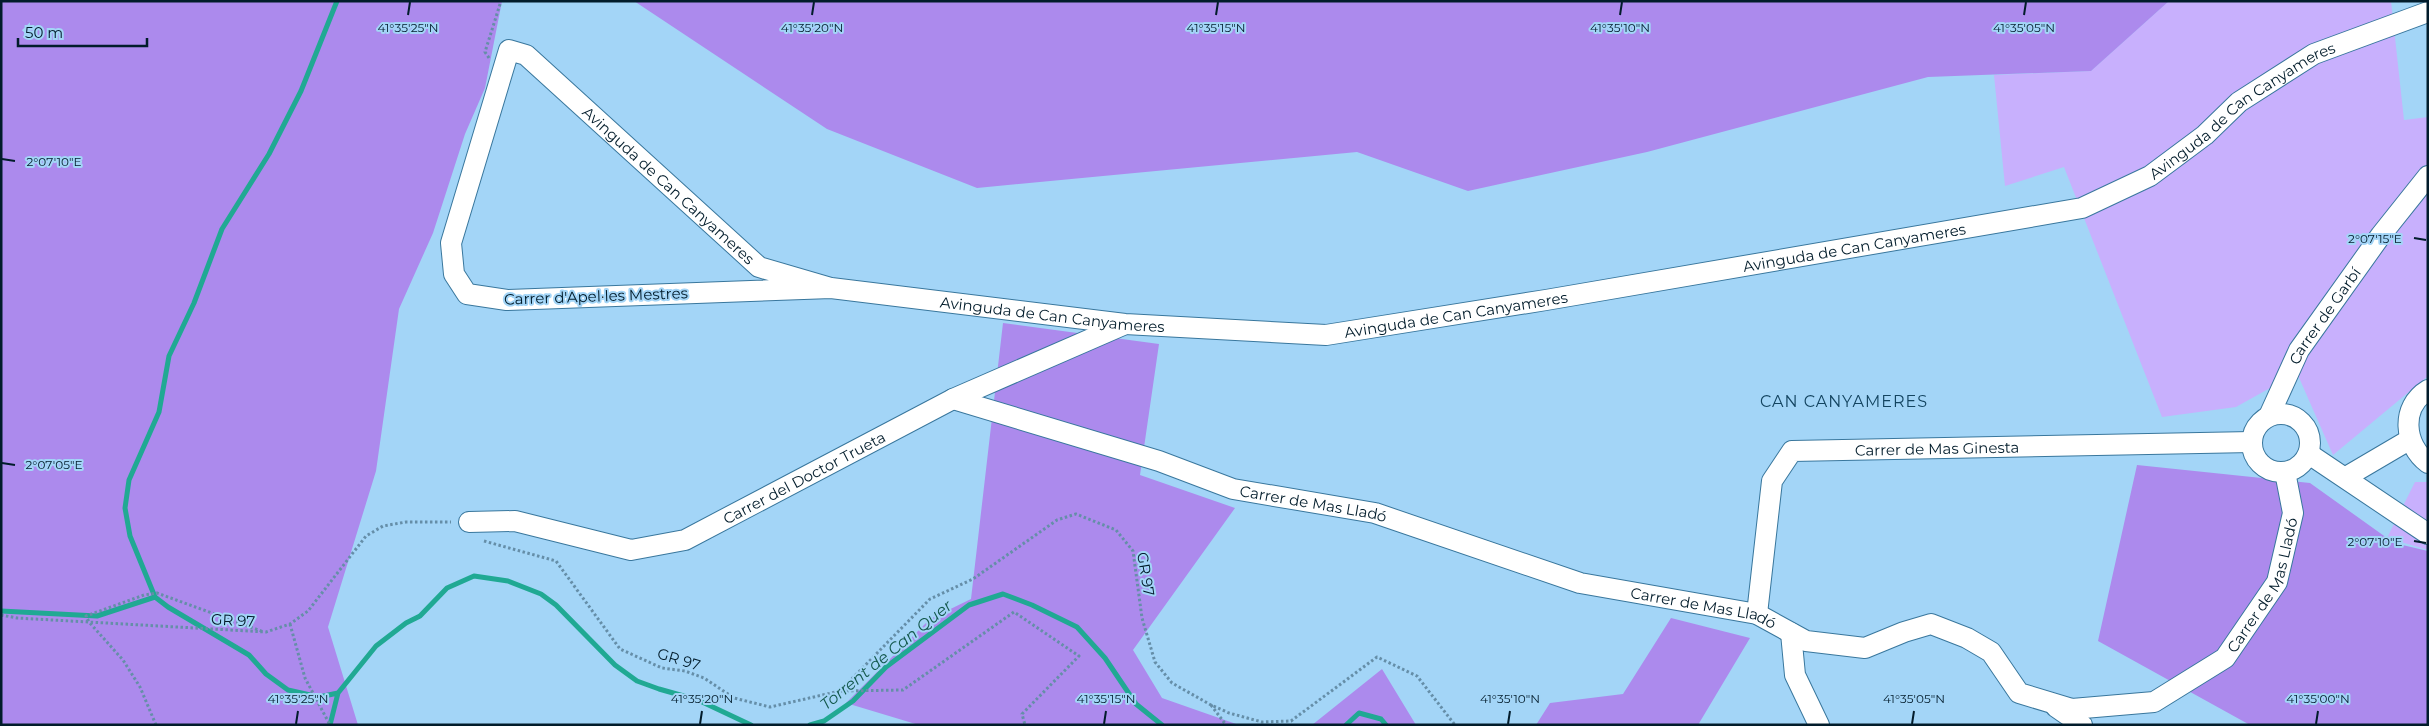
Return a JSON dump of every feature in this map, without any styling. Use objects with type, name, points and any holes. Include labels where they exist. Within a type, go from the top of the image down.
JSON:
[{"type":"street","name":"Avinguda de Can Canyameres","points":[[510,50],[526,55],[759,267],[831,288],[1125,324],[1326,335],[1556,298],[2082,208],[2150,176],[2205,135],[2239,102],[2314,54],[2428,12]]},
{"type":"street","name":"Carrer d'Apel·les Mestres","points":[[510,50],[451,244],[454,274],[467,294],[507,300],[831,288]]},
{"type":"street","name":"Carrer de Garbí","points":[[2269,416],[2299,350],[2381,235],[2428,176]]},
{"type":"street","name":"Carrer del Doctor Trueta","points":[[469,522],[515,520],[631,550],[685,540],[953,399],[1125,324]]},
{"type":"street","points":[[2428,390],[2413,405],[2407,425],[2409,440],[2419,457],[2428,463]]},
{"type":"street","name":"Carrer de Mas Lladó","points":[[953,399],[1158,461],[1233,489],[1375,513],[1580,583],[1757,614],[1806,641],[1865,648],[1904,632],[1931,624],[1967,638],[1991,652],[2019,694],[2072,709],[2154,702],[2225,658],[2277,582],[2293,513],[2284,472]]},
{"type":"street","points":[[2279,413],[2289,414],[2305,425],[2311,444],[2309,454],[2298,466],[2284,472],[2266,468],[2258,462],[2253,453],[2252,442],[2255,429],[2269,416],[2279,413]]},
{"type":"street","points":[[2346,478],[2409,440]]},
{"type":"street","name":"Carrer de Mas Ginesta","points":[[1757,614],[1772,481],[1792,451],[2252,442]]},
{"type":"street","points":[[2309,454],[2428,534]]},
{"type":"street","points":[[1791,633],[1795,675],[1819,725]]},
{"type":"street","points":[[2048,702],[2082,725]]},
{"type":"path","name":"GR 97","points":[[1,614],[18,618],[266,632],[290,624],[308,611],[366,536],[383,526],[406,522],[469,522],[471,537],[556,561],[620,649],[662,668],[685,670],[704,678],[734,698],[770,707],[840,692],[930,599],[973,579],[1057,520],[1076,514],[1116,530],[1134,551],[1142,618],[1155,662],[1172,683],[1211,705],[1229,713],[1262,722],[1291,721],[1377,657],[1417,676],[1455,725]]},
{"type":"path","points":[[156,725],[140,686],[123,660],[89,622],[86,616],[157,592],[266,632]]},
{"type":"path","points":[[840,692],[903,690],[1014,612],[1079,656],[1022,714],[1025,725]]},
{"type":"path","points":[[290,624],[305,678],[330,725]]},
{"type":"path","points":[[1211,705],[1226,725]]},
{"type":"shaded area","points":[[1,1],[502,1],[485,88],[465,134],[433,233],[399,309],[376,471],[328,627],[358,725],[1,725]]},
{"type":"shaded area","points":[[634,1],[2169,1],[2091,71],[1928,77],[1647,152],[1468,191],[1357,152],[977,188],[827,129]]},
{"type":"shaded area","points":[[2169,1],[2391,1],[2404,120],[2428,117],[2428,376],[2333,455],[2297,373],[2236,407],[2162,417],[2064,167],[2005,186],[1994,75],[2091,71]]},
{"type":"shaded area","points":[[1003,323],[1159,344],[1140,475],[1235,508],[1133,650],[1162,698],[1239,725],[919,725],[846,703],[930,619],[971,599]]},
{"type":"shaded area","points":[[2137,465],[2310,483],[2394,543],[2428,551],[2428,725],[2250,725],[2098,641]]},
{"type":"shaded area","points":[[2415,482],[2428,482],[2428,550],[2387,538]]},
{"type":"shaded area","points":[[1671,618],[1750,638],[1698,725],[1536,725],[1550,703],[1623,694]]},
{"type":"shaded area","points":[[1382,669],[1416,725],[1312,725]]},
{"type":"waterway","points":[[155,597],[130,536],[125,508],[129,480],[159,412],[169,356],[194,303],[222,229],[269,154],[301,91],[337,1]]},
{"type":"waterway","name":"Torrent de Can Quer","points":[[1,611],[97,616],[155,597],[168,607],[249,655],[266,674],[288,690],[319,697],[338,693],[376,646],[406,623],[420,616],[447,588],[474,576],[508,581],[541,594],[556,605],[615,665],[637,681],[698,700],[751,725]]},
{"type":"waterway","name":"Torrent de Can Quer","points":[[810,725],[824,721],[853,701],[886,667],[969,605],[1003,594],[1032,605],[1077,627],[1105,658],[1136,704],[1162,725]]},
{"type":"waterway","points":[[330,725],[338,693]]},
{"type":"waterway","name":"Torrent de Can Quer","points":[[1346,725],[1359,713],[1381,719],[1386,725]]},
{"type":"district","name":"CAN CANYAMERES","points":[[1844,401]]}]
